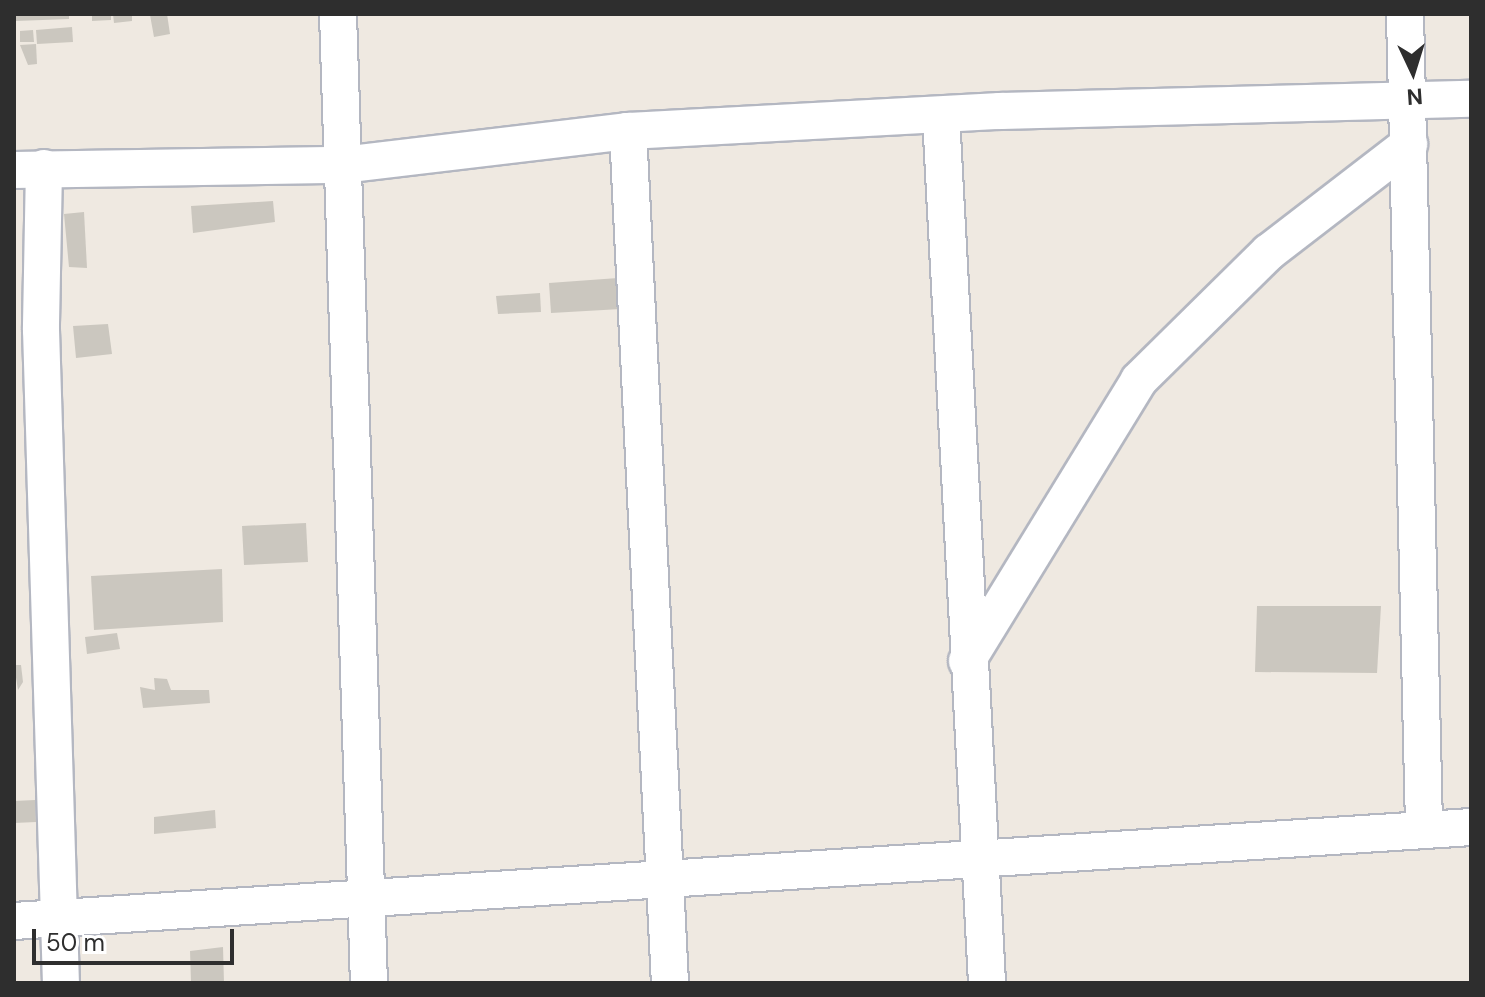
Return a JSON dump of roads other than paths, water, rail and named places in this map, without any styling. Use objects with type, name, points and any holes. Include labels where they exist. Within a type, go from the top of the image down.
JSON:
[{"type":"street","points":[[338,14],[369,983]]},
{"type":"street","points":[[1405,14],[1424,827]]},
{"type":"street","points":[[61,983],[41,330],[29,169],[342,165],[628,131],[1288,99],[1471,99]]},
{"type":"street","points":[[941,116],[967,661],[987,983]]},
{"type":"street","points":[[628,131],[670,983]]},
{"type":"street","points":[[967,661],[1139,380],[1269,252],[1409,144]]},
{"type":"street","points":[[14,921],[664,876],[1424,827],[1471,827]]}]
